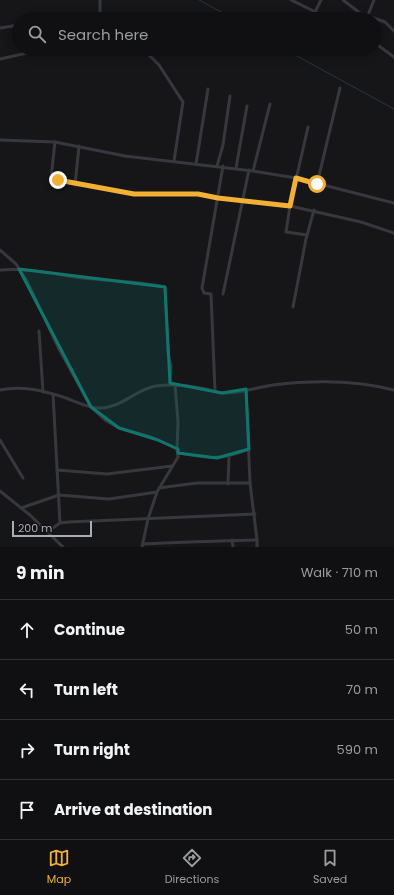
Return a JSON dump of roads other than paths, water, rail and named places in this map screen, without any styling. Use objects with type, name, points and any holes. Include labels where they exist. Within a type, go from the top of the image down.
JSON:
[{"type":"street","points":[[100,0],[100,12]]},
{"type":"street","points":[[291,0],[315,12],[321,0]]},
{"type":"street","points":[[343,0],[359,12]]},
{"type":"street","points":[[369,12],[374,0]]},
{"type":"street","points":[[382,21],[394,31]]},
{"type":"street","points":[[0,28],[12,26]]},
{"type":"street","points":[[382,48],[394,57]]},
{"type":"street","points":[[0,59],[14,56]]},
{"type":"street","points":[[150,56],[159,65],[183,102],[174,161]]},
{"type":"street","points":[[317,184],[340,88]]},
{"type":"street","points":[[196,164],[208,89]]},
{"type":"street","points":[[217,166],[223,145],[230,96]]},
{"type":"street","points":[[253,171],[270,104]]},
{"type":"street","points":[[236,168],[246,106]]},
{"type":"street","points":[[307,235],[286,232],[290,206],[308,127]]},
{"type":"street","points":[[0,140],[55,142],[125,156],[249,170],[296,178],[394,203]]},
{"type":"street","points":[[55,142],[51,178],[75,185],[134,194],[188,194],[290,206],[314,210],[362,222],[394,233]]},
{"type":"street","points":[[75,185],[79,146]]},
{"type":"street","points":[[215,391],[211,294],[204,293],[202,288],[223,166]]},
{"type":"street","points":[[222,294],[249,170]]},
{"type":"street","points":[[294,307],[307,235],[314,210]]},
{"type":"street","points":[[0,250],[16,264],[19,269],[34,295],[59,349],[91,407],[104,420],[119,428],[158,440],[177,449]]},
{"type":"street","points":[[0,270],[19,269],[84,278],[150,284],[164,287],[168,353],[171,366],[170,384]]},
{"type":"street","points":[[39,331],[43,392]]},
{"type":"street","points":[[0,390],[24,388],[53,394],[91,407],[102,408],[115,405],[146,388],[170,384],[222,393],[321,381],[394,390]]},
{"type":"street","points":[[175,384],[178,422],[177,459],[157,492],[148,519],[143,545],[257,540]]},
{"type":"street","points":[[246,389],[250,483],[255,514],[257,547]]},
{"type":"street","points":[[53,394],[60,523]]},
{"type":"street","points":[[0,440],[23,478]]},
{"type":"street","points":[[178,453],[207,457],[229,457],[249,449]]},
{"type":"street","points":[[228,484],[229,457]]},
{"type":"street","points":[[57,470],[107,474],[172,466]]},
{"type":"street","points":[[159,488],[197,483],[250,483]]},
{"type":"street","points":[[0,491],[21,508],[63,547]]},
{"type":"street","points":[[21,508],[59,495],[109,499],[157,492]]},
{"type":"street","points":[[48,532],[60,523],[255,514]]},
{"type":"street","points":[[232,540],[232,547]]},
{"type":"waterway","points":[[199,0],[221,12]]},
{"type":"waterway","points":[[297,56],[394,109]]}]
